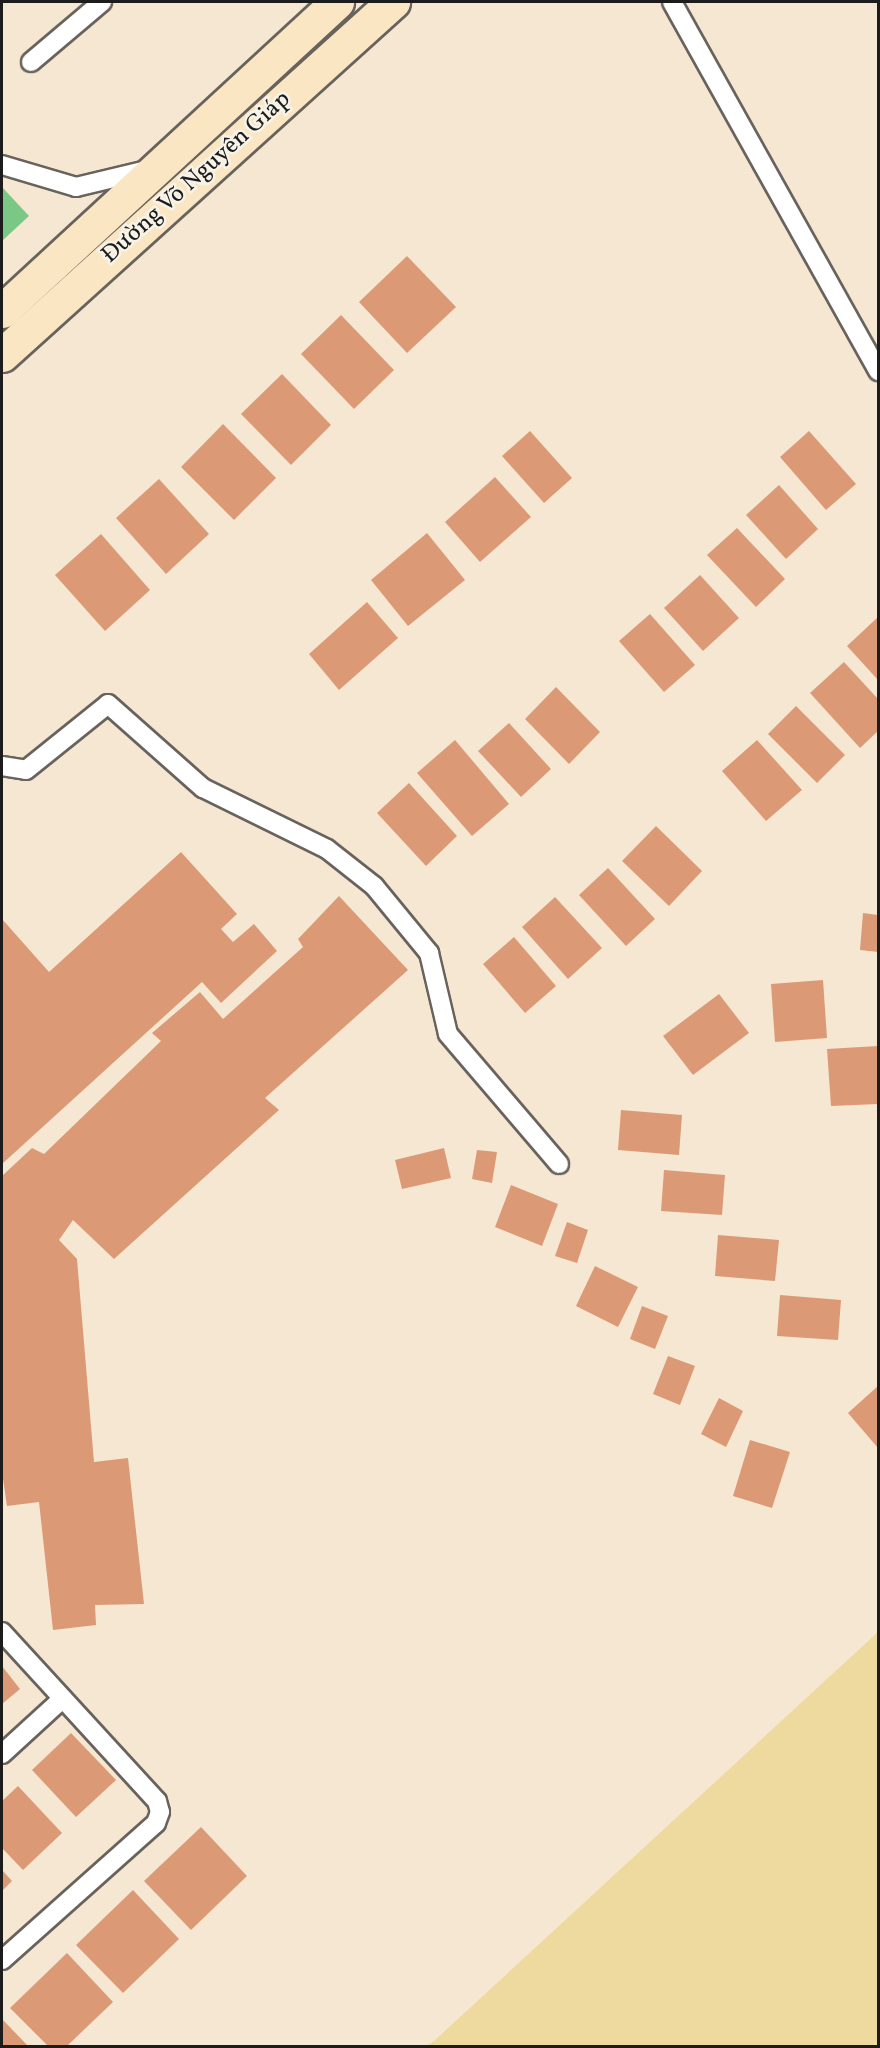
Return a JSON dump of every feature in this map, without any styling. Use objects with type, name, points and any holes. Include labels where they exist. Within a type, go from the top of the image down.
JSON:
[{"type":"main road","name":"Đường Võ Nguyên Giáp","points":[[2,311],[337,2]]},
{"type":"main road","name":"Đường Võ Nguyên Giáp","points":[[2,355],[100,264],[393,2]]},
{"type":"main road","points":[[80,237],[100,264]]},
{"type":"lane","points":[[31,62],[102,2]]},
{"type":"lane","points":[[672,2],[879,371]]},
{"type":"lane","points":[[2,165],[76,187],[155,168]]},
{"type":"lane","points":[[2,766],[26,770],[108,704],[203,788],[327,849],[374,886],[429,953],[448,1034],[559,1164]]},
{"type":"lane","points":[[2,1632],[157,1801],[160,1812],[156,1822],[2,1960]]},
{"type":"lane","points":[[2,1754],[62,1699]]},
{"type":"green space","points":[[2,187],[29,216],[2,241]]},
{"type":"sand","points":[[878,1632],[878,2046],[426,2046],[434,2041]]},
{"type":"building","points":[[407,256],[456,307],[407,353],[359,302]]},
{"type":"building","points":[[341,315],[394,370],[354,409],[301,354]]},
{"type":"building","points":[[282,374],[331,425],[291,465],[241,414]]},
{"type":"building","points":[[223,424],[276,478],[234,520],[181,467]]},
{"type":"building","points":[[530,431],[572,478],[544,503],[502,456]]},
{"type":"building","points":[[809,431],[856,484],[826,510],[780,457]]},
{"type":"building","points":[[495,477],[531,517],[480,562],[445,522]]},
{"type":"building","points":[[159,479],[209,534],[166,574],[116,518]]},
{"type":"building","points":[[779,485],[818,529],[786,559],[746,515]]},
{"type":"building","points":[[737,528],[785,579],[756,607],[707,555]]},
{"type":"building","points":[[427,533],[465,580],[408,626],[371,580]]},
{"type":"building","points":[[101,534],[150,590],[105,631],[55,575]]},
{"type":"building","points":[[700,575],[739,618],[703,651],[664,608]]},
{"type":"building","points":[[367,602],[398,638],[339,690],[309,654]]},
{"type":"building","points":[[650,614],[695,665],[664,692],[619,641]]},
{"type":"building","points":[[878,617],[878,680],[847,646]]},
{"type":"building","points":[[844,662],[878,699],[878,731],[860,748],[810,693]]},
{"type":"building","points":[[556,687],[600,732],[569,764],[525,719]]},
{"type":"building","points":[[796,706],[845,755],[817,783],[768,734]]},
{"type":"building","points":[[509,723],[551,769],[521,797],[478,751]]},
{"type":"building","points":[[455,740],[509,804],[472,836],[417,773]]},
{"type":"building","points":[[757,740],[802,790],[766,821],[722,771]]},
{"type":"building","points":[[409,783],[457,836],[426,866],[377,813]]},
{"type":"building","points":[[656,826],[702,871],[669,906],[622,861]]},
{"type":"building","points":[[181,852],[237,914],[221,929],[233,942],[254,924],[277,951],[221,1003],[202,982],[2,1164],[2,919],[49,972]]},
{"type":"building","points":[[608,868],[655,919],[626,946],[579,895]]},
{"type":"building","points":[[339,896],[408,970],[265,1098],[279,1110],[114,1259],[73,1220],[59,1240],[77,1259],[94,1462],[128,1458],[144,1604],[95,1605],[96,1625],[53,1630],[39,1502],[7,1506],[2,1472],[2,1176],[32,1148],[44,1154],[161,1041],[152,1033],[200,992],[223,1019],[303,947],[298,939]]},
{"type":"building","points":[[555,897],[602,948],[568,979],[522,927]]},
{"type":"building","points":[[863,913],[878,915],[878,952],[860,950]]},
{"type":"building","points":[[514,937],[556,986],[525,1013],[483,964]]},
{"type":"building","points":[[823,980],[827,1038],[775,1042],[771,984]]},
{"type":"building","points":[[719,994],[749,1033],[693,1075],[663,1036]]},
{"type":"building","points":[[878,1046],[878,1104],[831,1106],[827,1049]]},
{"type":"building","points":[[621,1110],[682,1115],[679,1155],[618,1150]]},
{"type":"building","points":[[444,1148],[451,1178],[402,1189],[395,1160]]},
{"type":"building","points":[[477,1150],[497,1152],[492,1183],[472,1179]]},
{"type":"building","points":[[664,1170],[725,1175],[722,1215],[661,1211]]},
{"type":"building","points":[[511,1185],[558,1204],[542,1246],[495,1227]]},
{"type":"building","points":[[567,1222],[588,1230],[577,1263],[555,1256]]},
{"type":"building","points":[[718,1235],[779,1240],[775,1281],[715,1276]]},
{"type":"building","points":[[595,1266],[638,1287],[618,1327],[576,1306]]},
{"type":"building","points":[[780,1295],[841,1300],[838,1340],[777,1336]]},
{"type":"building","points":[[642,1306],[668,1316],[655,1349],[630,1339]]},
{"type":"building","points":[[668,1356],[695,1366],[680,1405],[653,1394]]},
{"type":"building","points":[[878,1386],[878,1448],[848,1413]]},
{"type":"building","points":[[719,1398],[743,1411],[726,1447],[701,1434]]},
{"type":"building","points":[[750,1440],[790,1452],[772,1508],[733,1496]]},
{"type":"building","points":[[2,1666],[20,1689],[2,1704]]},
{"type":"building","points":[[71,1733],[116,1780],[76,1817],[32,1770]]},
{"type":"building","points":[[18,1786],[62,1833],[23,1870],[2,1848],[2,1801]]},
{"type":"building","points":[[201,1827],[247,1876],[191,1930],[144,1881]]},
{"type":"building","points":[[2,1870],[12,1881],[2,1891]]},
{"type":"building","points":[[133,1890],[179,1939],[123,1993],[76,1945]]},
{"type":"building","points":[[67,1953],[113,2002],[67,2046],[48,2046],[10,2008]]},
{"type":"building","points":[[2,2019],[28,2046],[2,2046]]}]
